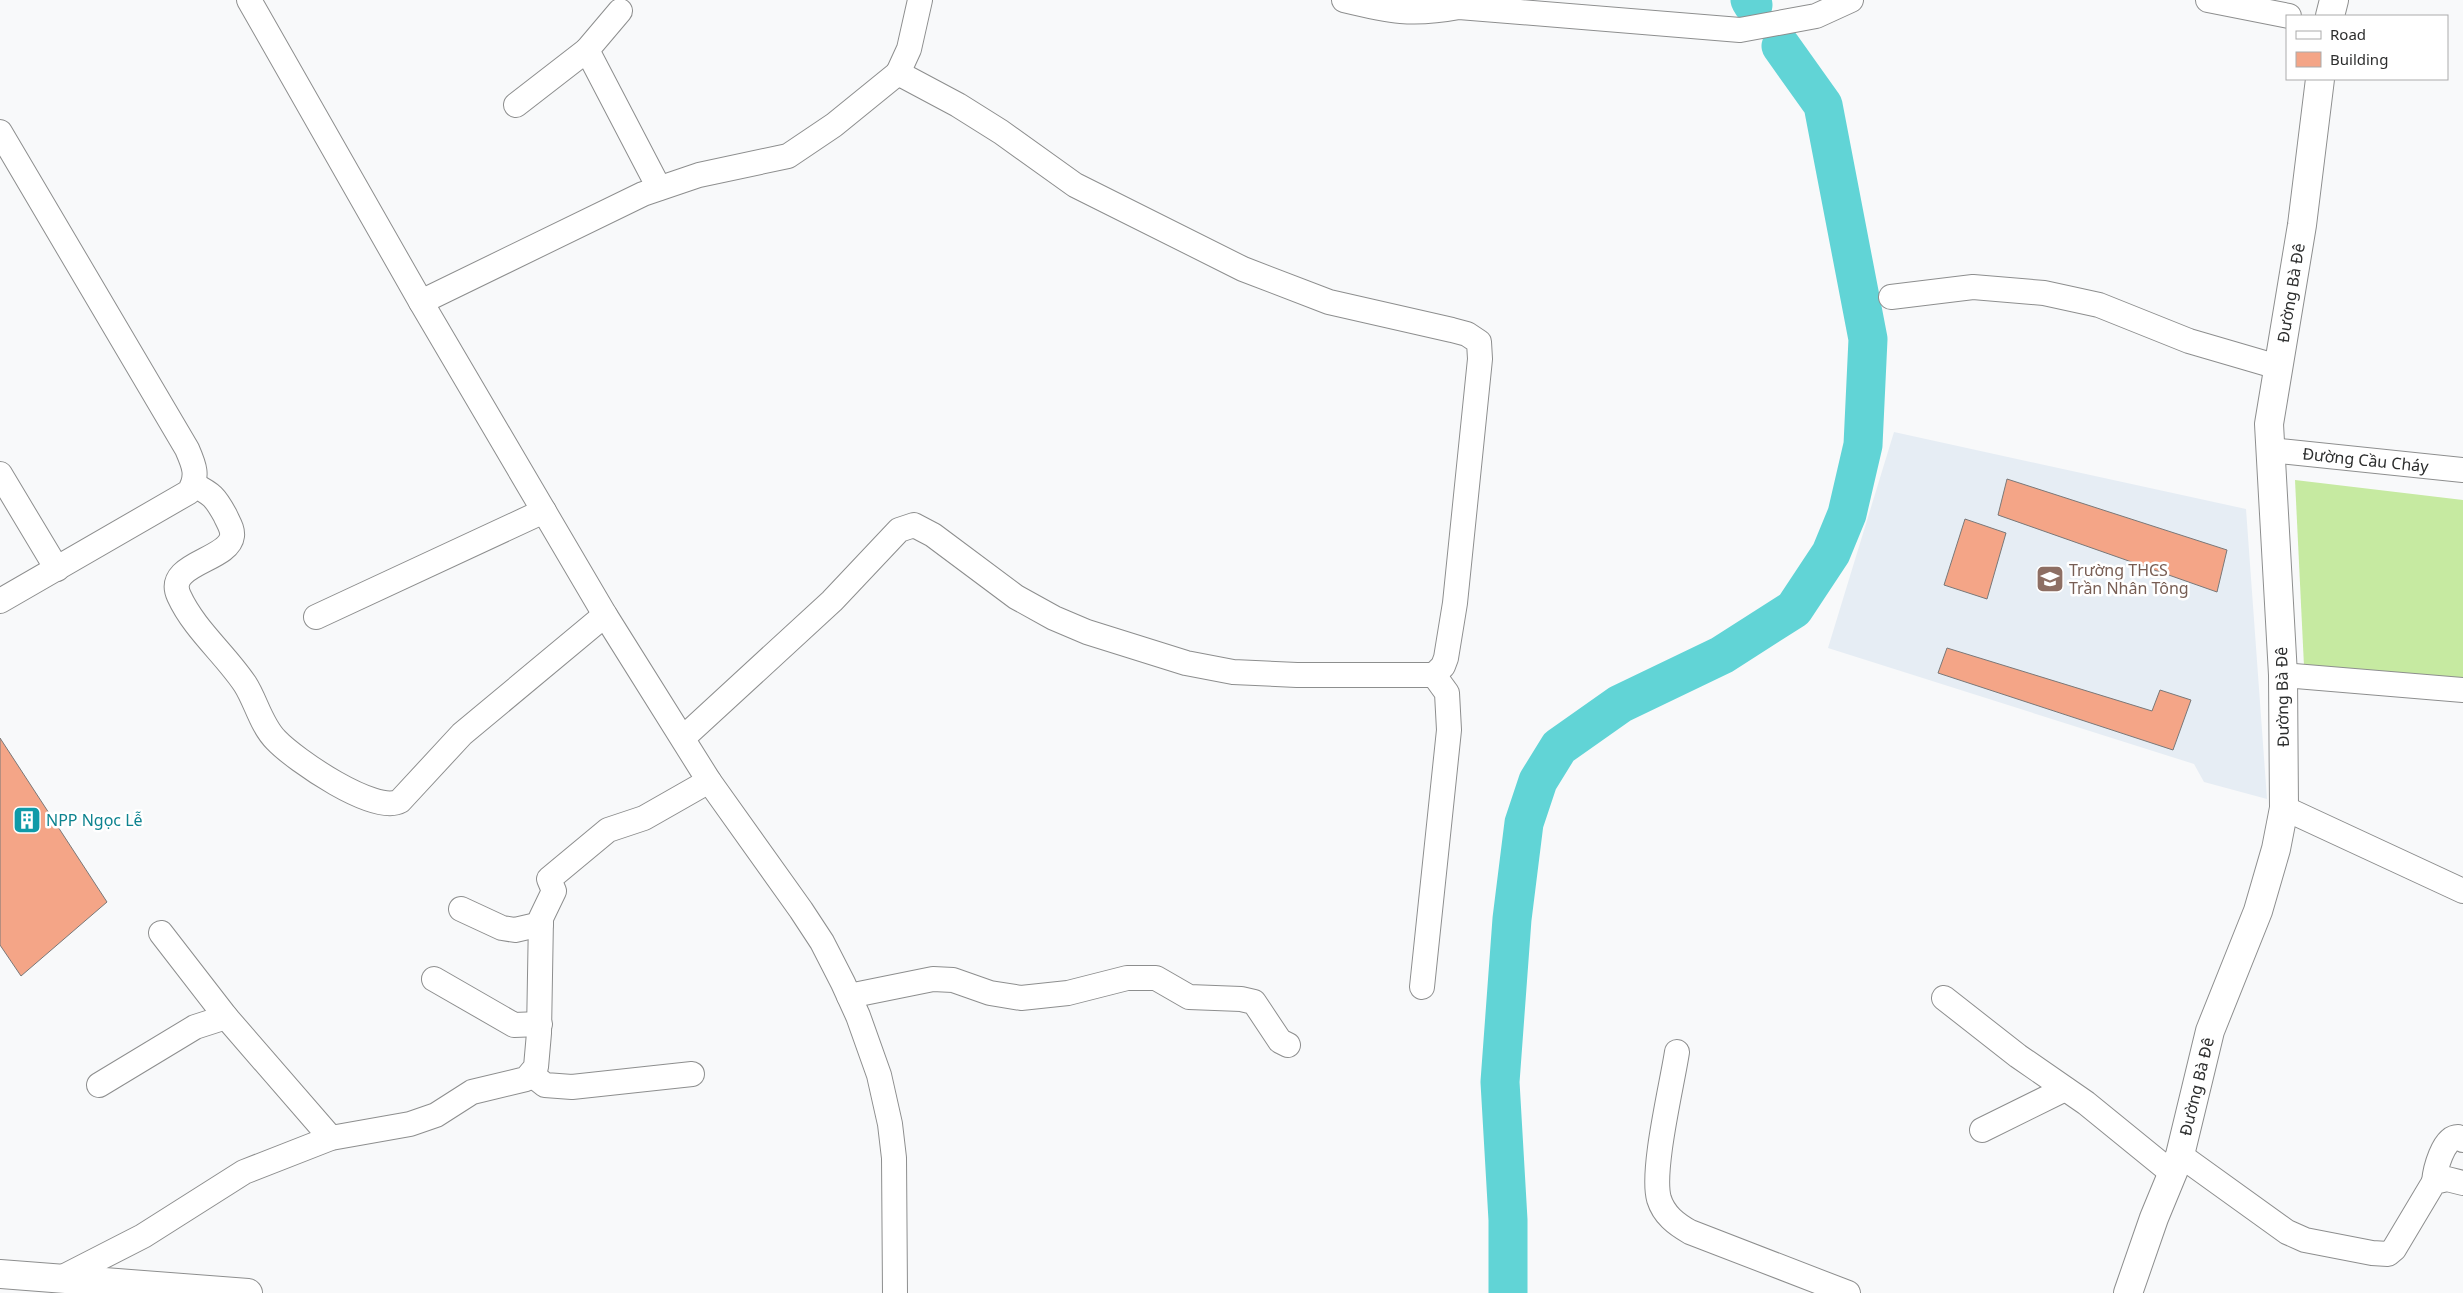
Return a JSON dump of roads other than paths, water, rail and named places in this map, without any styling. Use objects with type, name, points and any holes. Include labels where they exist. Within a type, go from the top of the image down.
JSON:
[{"type":"street","points":[[249,0],[421,302],[604,615],[709,781],[802,910],[822,942],[849,996],[880,1075],[890,1124],[894,1158],[895,1293]]},
{"type":"street","points":[[421,302],[618,205],[659,188],[699,175],[788,156],[834,125],[898,74],[909,49],[920,0]]},
{"type":"street","points":[[1344,0],[1401,12],[1428,13],[1459,7],[1740,30],[1816,16],[1851,0]]},
{"type":"street","points":[[2208,0],[2286,15]]},
{"type":"street","points":[[2330,15],[2334,0]]},
{"type":"street","points":[[516,105],[587,50],[620,11]]},
{"type":"street","points":[[587,50],[659,188]]},
{"type":"street","points":[[683,738],[832,601],[899,530],[914,525],[933,535],[1016,597],[1048,614],[1087,632],[1186,663],[1242,673],[1434,676],[1443,666],[1446,658],[1454,603],[1480,359],[1478,342],[1474,337],[1452,330],[1320,299],[1243,269],[1075,185],[1001,132],[958,105],[898,74]]},
{"type":"street","name":"Đường Bà Đê","points":[[2128,1293],[2154,1218],[2176,1164],[2210,1031],[2258,911],[2276,849],[2284,808],[2283,675],[2269,424],[2302,225],[2320,80]]},
{"type":"street","points":[[0,132],[187,449],[195,466],[194,485],[189,492],[0,600]]},
{"type":"street","points":[[1891,297],[1973,287],[2044,293],[2099,305],[2189,340],[2278,367]]},
{"type":"street","name":"Đường Cầu Cháy","points":[[2270,450],[2463,470]]},
{"type":"street","points":[[0,474],[57,569]]},
{"type":"street","points":[[194,485],[216,497],[231,527],[232,536],[225,548],[185,571],[179,579],[178,595],[198,626],[244,682],[274,739],[298,761],[367,800],[386,805],[400,801],[462,734],[604,615]]},
{"type":"street","points":[[316,616],[544,511]]},
{"type":"street","points":[[2283,675],[2463,690]]},
{"type":"street","points":[[1422,987],[1447,766],[1449,730],[1447,692],[1434,676]]},
{"type":"street","points":[[59,1279],[143,1236],[236,1176],[331,1138],[410,1124],[436,1115],[472,1092],[526,1079],[536,1067],[540,1024],[541,918],[554,891],[549,879],[580,851],[608,830],[644,818],[709,781]]},
{"type":"street","points":[[2284,808],[2463,891]]},
{"type":"street","points":[[461,909],[502,928],[514,930],[541,924]]},
{"type":"street","points":[[161,933],[226,1017],[331,1138]]},
{"type":"street","points":[[849,996],[933,979],[952,980],[990,993],[1021,998],[1068,992],[1127,978],[1156,978],[1189,997],[1241,999],[1254,1002],[1280,1041],[1288,1045]]},
{"type":"street","points":[[434,979],[514,1025],[540,1024]]},
{"type":"street","points":[[1944,998],[2065,1089],[2176,1164],[2288,1232],[2315,1243],[2372,1254],[2388,1254],[2394,1249],[2434,1182],[2436,1162],[2450,1140],[2458,1137],[2463,1140]]},
{"type":"street","points":[[100,1085],[195,1026],[226,1017]]},
{"type":"street","points":[[1677,1052],[1656,1176],[1660,1201],[1668,1216],[1677,1225],[1690,1232],[1848,1293]]},
{"type":"street","points":[[531,1074],[545,1085],[572,1087],[692,1074]]},
{"type":"street","points":[[1982,1130],[2065,1089]]},
{"type":"street","points":[[2434,1182],[2447,1179],[2463,1183]]},
{"type":"street","points":[[0,1274],[248,1293]]},
{"type":"waterway","points":[[1750,0],[1753,5]]},
{"type":"waterway","points":[[1508,1293],[1508,1220],[1500,1082],[1512,919],[1524,823],[1538,781],[1559,747],[1620,704],[1722,655],[1794,609],[1831,553],[1847,514],[1863,445],[1868,339],[1823,105],[1781,46]]},
{"type":"place","name":"Trường THCS Trần Nhân Tông","points":[[2050,579]]},
{"type":"place","name":"NPP Ngọc Lễ","points":[[27,820]]}]
